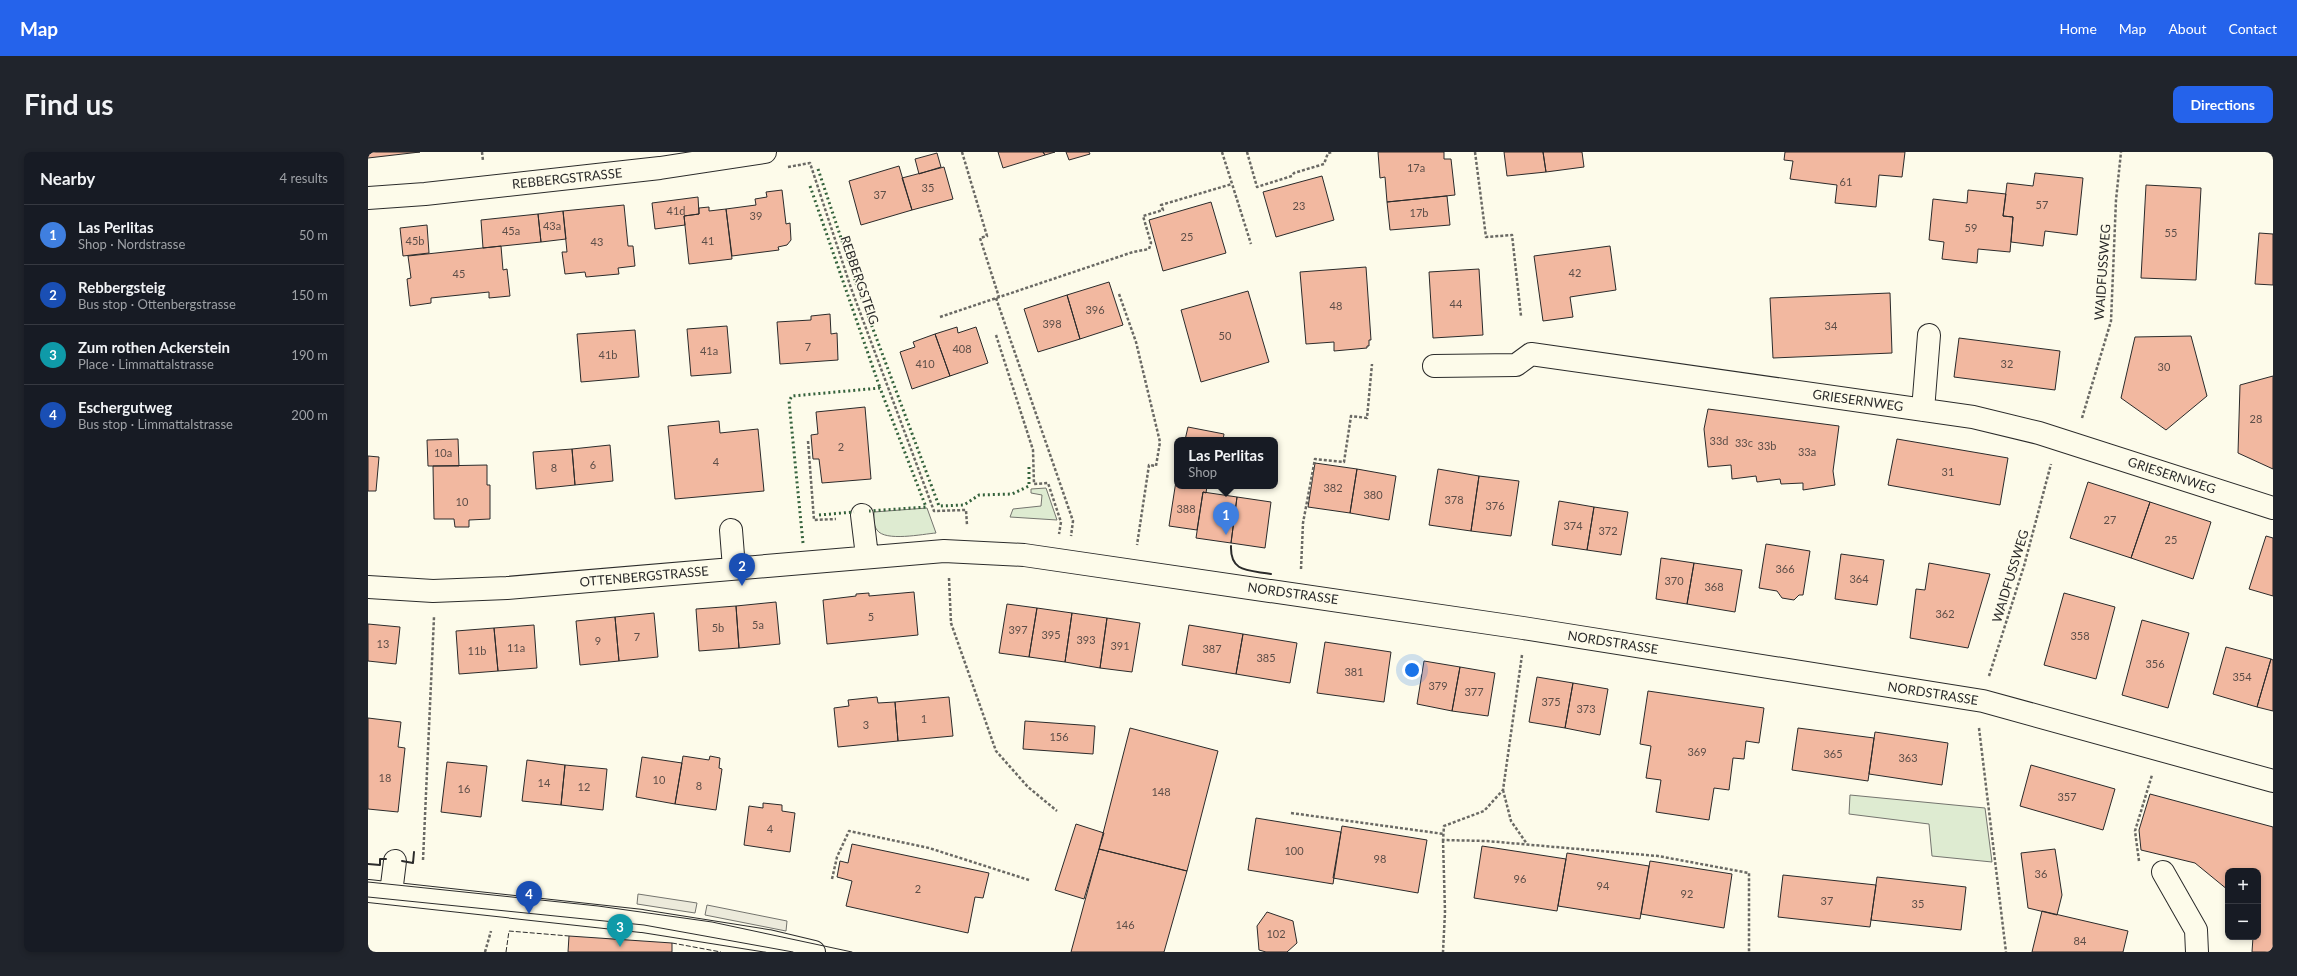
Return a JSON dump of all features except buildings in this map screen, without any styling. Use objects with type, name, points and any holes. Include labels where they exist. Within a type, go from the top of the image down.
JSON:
[{"type":"street","name":"REBBERGSTRASSE","points":[[368,198],[426,194],[660,168],[765,152]]},
{"type":"street","points":[[1923,410],[1929,335]]},
{"type":"street","name":"GRIESERNWEG","points":[[1434,366],[1516,366],[1531,354],[1973,417],[2039,433],[2273,508]]},
{"type":"street","points":[[862,515],[867,556]]},
{"type":"street","points":[[731,530],[734,568]]},
{"type":"street","name":"OTTENBERGSTRASSE","points":[[368,587],[433,591],[506,588],[867,556],[944,551]]},
{"type":"street","name":"NORDSTRASSE","points":[[944,551],[1024,555],[1136,570],[1523,628],[1983,701],[2273,781]]},
{"type":"street","points":[[391,893],[395,861]]},
{"type":"street","points":[[2163,872],[2196,930],[2197,952]]},
{"type":"street","points":[[368,891],[642,921],[768,941],[814,952]]},
{"type":"path","points":[[962,152],[987,236],[980,238],[997,298],[1073,521],[1071,540]]},
{"type":"path","points":[[1222,152],[1251,244]]},
{"type":"path","points":[[1247,152],[1257,187],[1292,176],[1294,173],[1324,164],[1328,153],[1332,152]]},
{"type":"path","points":[[1475,152],[1486,237],[1512,234],[1521,316]]},
{"type":"path","name":"WAIDFUSSWEG","points":[[2080,425],[2111,321],[2116,200],[2121,152]]},
{"type":"path","name":"REBBERGSTEIG","points":[[810,164],[851,288],[934,511],[966,510],[968,533]]},
{"type":"path","points":[[940,317],[1133,252],[1149,249],[1151,243],[1143,216],[1163,210],[1161,205],[1232,184]]},
{"type":"path","points":[[1119,294],[1136,342],[1160,442],[1156,466],[1149,465],[1136,551]]},
{"type":"path","points":[[996,335],[1033,450],[1034,484],[1048,483],[1061,522],[1058,538]]},
{"type":"path","points":[[1301,571],[1304,523],[1315,459],[1344,462],[1351,416],[1367,418],[1372,364]]},
{"type":"path","points":[[808,441],[814,520],[824,520]]},
{"type":"path","name":"WAIDFUSSWEG","points":[[1989,679],[2024,566],[2052,463],[2044,461]]},
{"type":"path","points":[[948,573],[951,591],[951,623],[996,751],[1028,787],[1057,811]]},
{"type":"path","points":[[423,862],[434,619]]},
{"type":"path","points":[[1523,650],[1503,790],[1511,821],[1527,844]]},
{"type":"path","points":[[1979,721],[2006,952]]},
{"type":"path","points":[[2141,863],[2138,860],[2135,831],[2153,770]]},
{"type":"path","points":[[1444,952],[1444,826],[1484,811],[1503,790]]},
{"type":"path","points":[[1291,813],[1444,834]]},
{"type":"path","points":[[832,879],[837,857],[849,831],[929,848],[1030,880]]},
{"type":"path","points":[[1443,840],[1527,844],[1658,856],[1749,873],[1749,952]]},
{"type":"path","points":[[485,952],[492,928]]},
{"type":"green space","points":[[1046,488],[1057,520],[1010,517],[1013,509],[1041,506],[1042,495],[1031,493],[1031,489]]},
{"type":"green space","points":[[927,508],[936,533],[888,536],[881,534],[875,526],[874,512]]},
{"type":"green space","points":[[1850,795],[1985,808],[1992,862],[1932,856],[1929,824],[1849,814]]},
{"type":"shaded area","points":[[638,894],[697,903],[695,913],[637,904]]},
{"type":"shaded area","points":[[707,905],[787,921],[786,931],[705,915]]},
{"type":"tram line","points":[[368,882],[598,906],[712,922],[852,952]]},
{"type":"tram line","points":[[368,897],[644,925],[793,952]]},
{"type":"hedge","points":[[818,169],[857,286],[939,506],[964,505],[979,495],[1012,494],[1029,486],[1029,467]]},
{"type":"hedge","points":[[810,186],[880,388]]},
{"type":"hedge","points":[[803,543],[789,401],[792,396],[880,388],[926,507],[869,511]]},
{"type":"hedge","points":[[819,515],[854,512]]},
{"type":"fence","points":[[506,952],[509,931],[569,936]]},
{"type":"fence","points":[[672,943],[721,952]]},
{"type":"wall","points":[[1231,546],[1232,555],[1237,566],[1248,571],[1271,574]]},
{"type":"wall","points":[[402,861],[413,863],[414,852]]},
{"type":"wall","points":[[368,864],[380,865],[380,859],[386,859]]},
{"type":"place","name":"Las Perlitas","points":[[1226,535]]},
{"type":"place","name":"Rebbergsteig","points":[[742,586]]},
{"type":"place","name":"Eschergutweg","points":[[529,914]]},
{"type":"place","name":"Zum rothen Ackerstein","points":[[620,947]]}]
